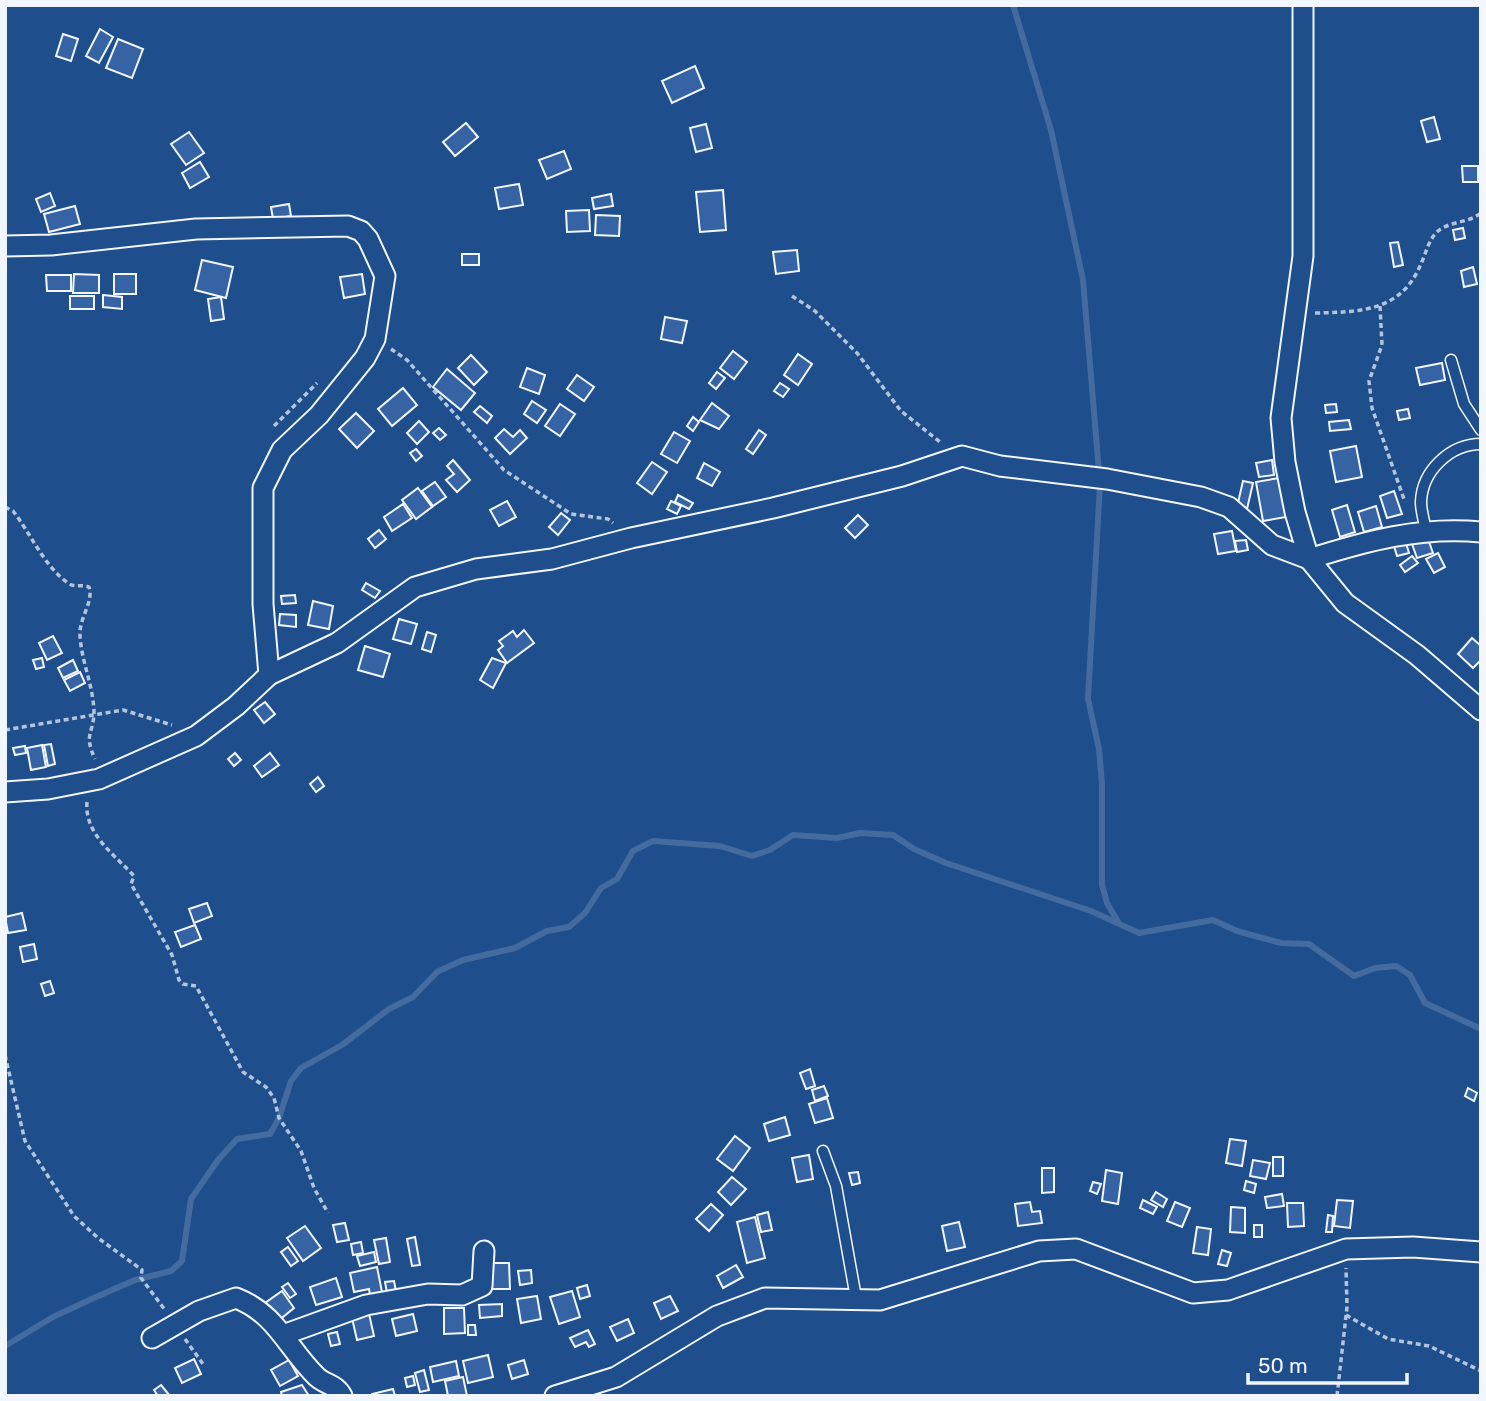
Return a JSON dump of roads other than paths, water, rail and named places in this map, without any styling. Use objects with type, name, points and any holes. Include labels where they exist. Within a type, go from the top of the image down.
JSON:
[{"type":"street","points":[[1303,5],[1303,256],[1281,418],[1284,462],[1309,559],[1345,603],[1417,655],[1481,710]]},
{"type":"street","points":[[5,246],[51,245],[196,229],[348,226],[361,231],[368,239],[385,276],[375,339],[365,358],[319,415],[282,450],[262,488],[263,604],[269,675]]},
{"type":"street","points":[[5,792],[48,789],[99,779],[196,736],[236,706],[269,675],[337,643],[415,587],[476,569],[552,559],[631,538],[773,509],[902,476],[962,456],[1000,466],[1099,479],[1201,497],[1229,507],[1272,545],[1309,559],[1365,541],[1421,531],[1481,532]]},
{"type":"street","points":[[555,1396],[616,1377],[717,1316],[765,1298],[880,1300],[1039,1251],[1076,1249],[1193,1293],[1228,1290],[1346,1249],[1413,1247],[1481,1252]]},
{"type":"street","points":[[283,1335],[366,1305],[428,1294],[462,1295],[482,1286],[484,1251]]},
{"type":"street","points":[[152,1338],[199,1311],[236,1298],[256,1306],[319,1379],[338,1388],[342,1396]]},
{"type":"lane","points":[[1451,360],[1464,404],[1481,430]]},
{"type":"lane","points":[[1421,531],[1421,500],[1432,471],[1446,453],[1481,444]]},
{"type":"lane","points":[[823,1151],[836,1186],[856,1298]]},
{"type":"waterway","points":[[1013,5],[1051,130],[1083,280],[1100,484],[1088,699],[1099,749],[1102,784],[1102,885],[1107,903],[1118,922]]},
{"type":"waterway","points":[[5,1346],[53,1317],[96,1297],[135,1280],[171,1271],[182,1261],[191,1199],[218,1160],[237,1139],[270,1134],[279,1118],[291,1081],[301,1068],[342,1045],[389,1009],[413,997],[437,972],[463,960],[515,948],[547,931],[569,927],[585,913],[601,888],[617,879],[633,851],[653,841],[720,846],[752,856],[770,850],[793,835],[837,838],[860,833],[893,835],[914,849],[946,863],[1091,911],[1139,933],[1213,920],[1237,931],[1281,943],[1309,944],[1354,976],[1375,968],[1396,966],[1410,975],[1425,1003],[1481,1029]]}]
